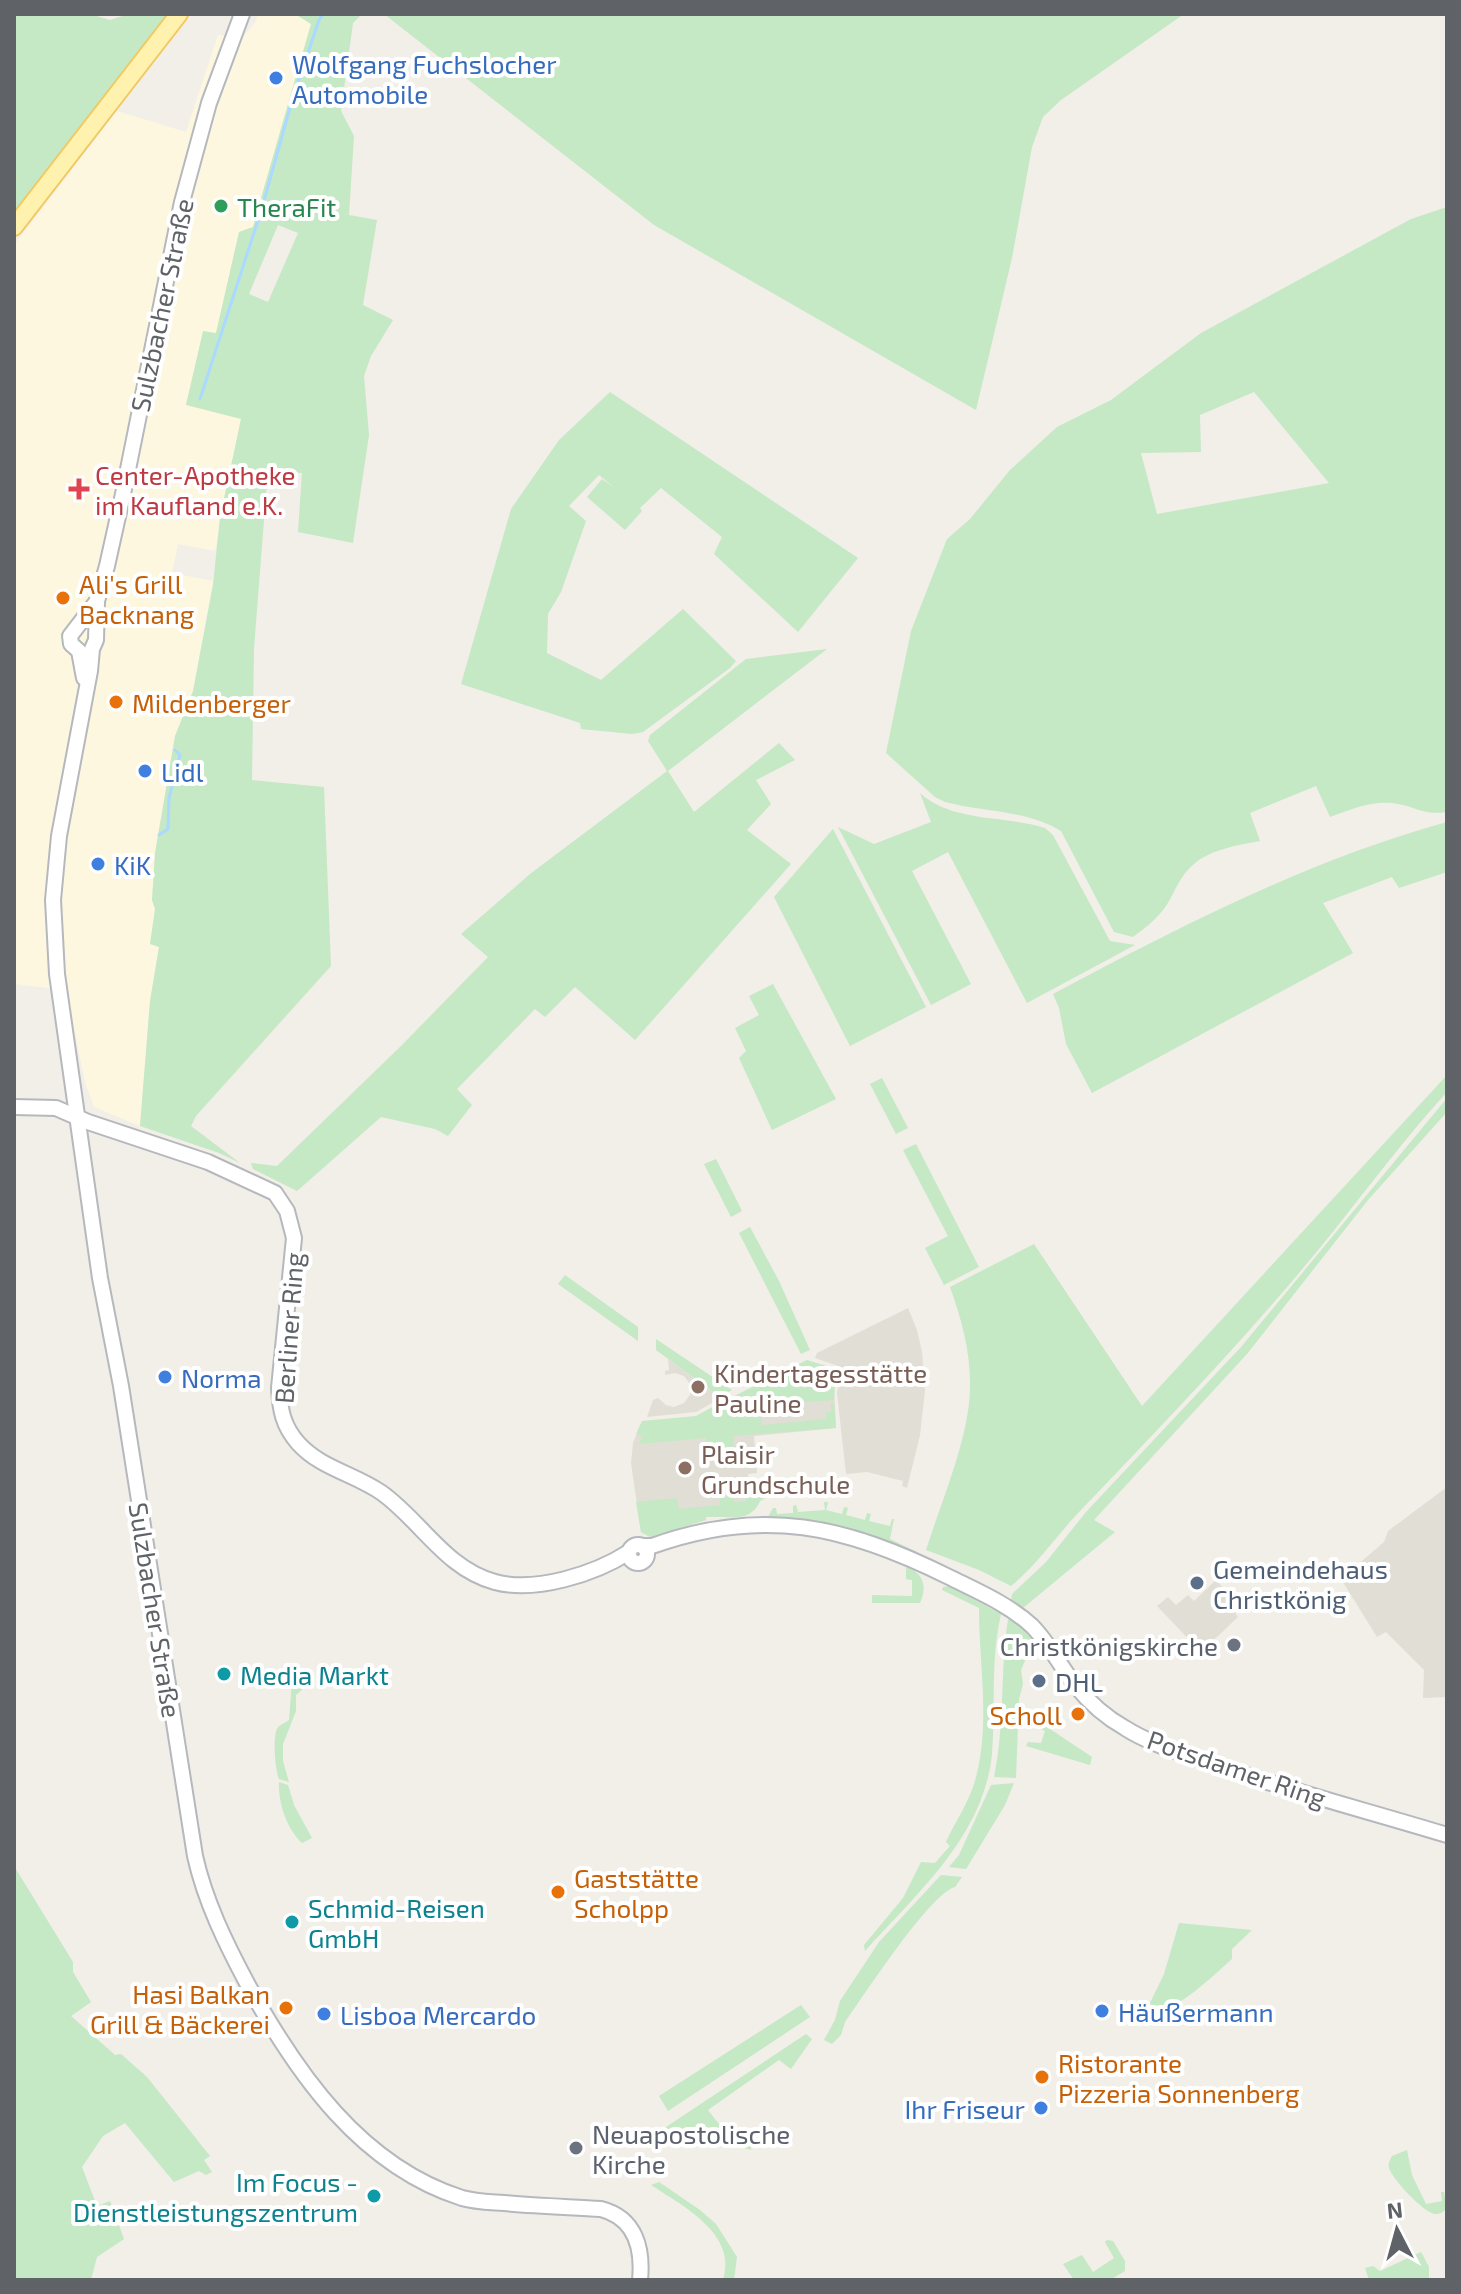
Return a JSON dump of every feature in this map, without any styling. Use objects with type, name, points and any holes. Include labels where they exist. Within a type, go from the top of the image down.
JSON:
[{"type":"main road","points":[[14,227],[179,14]]},
{"type":"street","name":"Sulzbacher Straße","points":[[97,601],[72,631],[70,639],[73,647],[85,650],[96,643],[97,601],[123,494],[182,202],[209,103],[242,14]]},
{"type":"street","points":[[78,626],[87,626],[95,633]]},
{"type":"street","name":"Sulzbacher Straße","points":[[85,650],[85,693],[59,836],[53,900],[57,974],[100,1278],[121,1386],[195,1856],[207,1896],[225,1938],[276,2033],[316,2091],[362,2140],[422,2183],[465,2198],[601,2209],[615,2213],[630,2227],[640,2245],[640,2280]]},
{"type":"street","name":"Berliner Ring","points":[[14,1107],[56,1108],[267,1187],[282,1203],[294,1238],[279,1388],[286,1428],[312,1456],[381,1492],[456,1563],[495,1582],[516,1586],[557,1582],[694,1533],[759,1524],[801,1526],[868,1543],[984,1594]]},
{"type":"street","name":"Potsdamer Ring","points":[[984,1594],[1017,1614],[1039,1634],[1076,1686],[1126,1729],[1233,1771],[1447,1835]]},
{"type":"shaded area","points":[[258,14],[295,14],[311,24],[253,227],[239,232],[216,334],[204,331],[186,404],[241,418],[215,551],[178,544],[172,573],[213,581],[193,691],[175,736],[155,853],[152,900],[155,909],[150,944],[159,947],[150,1001],[140,1126],[94,1107],[85,1082],[66,990],[14,984],[14,245],[117,111],[186,132],[218,35],[242,38],[255,23]]},
{"type":"shaded area","points":[[908,1308],[922,1352],[925,1390],[920,1435],[907,1488],[902,1486],[903,1481],[867,1472],[846,1474],[837,1393],[841,1367],[815,1358],[817,1353]]},
{"type":"shaded area","name":"Kindertagesstätte Pauline","points":[[668,1359],[721,1398],[696,1412],[647,1417],[653,1400],[658,1398],[674,1407],[684,1403],[690,1395],[690,1384],[684,1376],[675,1373],[665,1375],[665,1371],[669,1370]]},
{"type":"shaded area","points":[[834,1388],[836,1428],[754,1436],[757,1473],[748,1474],[749,1491],[753,1491],[743,1516],[706,1517],[706,1520],[650,1537],[641,1532],[631,1463],[633,1443],[640,1425],[696,1420],[746,1392]]},
{"type":"shaded area","points":[[1447,1487],[1447,1697],[1423,1698],[1424,1670],[1386,1632],[1377,1637],[1341,1579],[1384,1542],[1388,1531]]},
{"type":"shaded area","points":[[1216,1580],[1241,1608],[1235,1613],[1238,1617],[1201,1652],[1157,1606],[1168,1597],[1176,1605],[1188,1595],[1194,1601]]},
{"type":"green space","points":[[14,14],[90,14],[110,20],[129,14],[167,14],[14,214]]},
{"type":"green space","points":[[295,14],[362,14],[353,23],[341,111],[354,136],[349,215],[377,220],[363,305],[393,320],[371,356],[364,376],[369,435],[353,543],[298,532],[302,473],[268,469],[254,648],[252,780],[324,787],[331,966],[196,1116],[191,1126],[240,1163],[140,1126],[150,1001],[159,947],[150,944],[155,909],[152,900],[155,853],[175,736],[193,691],[213,585],[220,517],[241,419],[186,405],[203,331],[216,333],[239,232],[253,227],[259,205],[266,209],[268,202],[261,198],[311,24]],"holes":[[[278,225],[298,233],[268,302],[249,294]]]},
{"type":"green space","points":[[384,14],[1184,14],[1061,100],[1043,117],[1032,147],[1012,258],[976,410],[654,225]]},
{"type":"green space","points":[[1447,207],[1447,812],[1431,813],[1399,804],[1376,803],[1330,817],[1316,786],[1250,813],[1260,841],[1226,848],[1201,859],[1189,868],[1166,906],[1146,927],[1133,937],[1114,932],[1061,831],[1019,815],[945,802],[935,797],[886,753],[911,631],[947,539],[970,519],[1010,470],[1057,427],[1111,400],[1201,333],[1411,219]],"holes":[[[1254,392],[1329,483],[1157,514],[1141,453],[1201,452],[1200,415]]]},
{"type":"green space","points":[[610,392],[858,558],[798,632],[714,554],[722,537],[661,488],[640,508],[642,511],[625,530],[587,497],[602,479],[615,488],[599,475],[569,506],[586,521],[561,592],[548,614],[547,653],[601,680],[683,609],[736,661],[643,732],[632,734],[581,729],[580,723],[461,684],[511,509],[559,440]]},
{"type":"green space","points":[[827,649],[668,771],[694,812],[779,743],[795,760],[756,780],[771,804],[747,830],[791,864],[635,1040],[575,987],[545,1017],[535,1009],[457,1089],[472,1105],[448,1136],[435,1129],[381,1117],[297,1191],[253,1169],[251,1163],[277,1166],[488,957],[461,934],[530,874],[667,771],[648,741],[650,735],[746,659]]},
{"type":"green space","points":[[920,793],[933,803],[964,814],[1045,828],[1053,835],[1110,941],[1135,945],[1027,1003],[948,852],[912,871],[971,984],[931,1005],[838,827],[874,844],[931,822]]},
{"type":"green space","points":[[1447,822],[1447,872],[1399,888],[1392,877],[1323,903],[1353,953],[1092,1093],[1066,1044],[1053,994],[1148,944],[1295,875],[1345,855]]},
{"type":"green space","points":[[833,829],[926,1007],[850,1046],[774,897]]},
{"type":"green space","points":[[773,984],[836,1099],[772,1130],[739,1058],[746,1051],[735,1028],[759,1015],[749,996]]},
{"type":"green space","points":[[1447,1075],[1447,1092],[1272,1305],[1021,1577],[1011,1586],[926,1550],[960,1449],[970,1389],[967,1350],[950,1287],[1034,1244],[1142,1406]]},
{"type":"green space","points":[[882,1078],[908,1128],[896,1134],[870,1084]]},
{"type":"green space","points":[[1447,1098],[1447,1112],[1368,1200],[1247,1354],[1094,1520],[1115,1532],[1023,1608],[1011,1600],[1012,1594],[1046,1562],[1086,1512],[1241,1347]]},
{"type":"green space","points":[[916,1144],[979,1267],[944,1285],[925,1248],[948,1236],[903,1150]]},
{"type":"green space","points":[[716,1159],[742,1211],[731,1217],[704,1164]]},
{"type":"green space","points":[[750,1227],[810,1350],[801,1354],[739,1233]]},
{"type":"green space","points":[[565,1275],[638,1327],[638,1341],[558,1284]]},
{"type":"green space","points":[[656,1339],[732,1390],[720,1397],[656,1350]]},
{"type":"green space","points":[[807,1360],[836,1369],[834,1400],[760,1406],[761,1412],[743,1398],[729,1401],[728,1399]]},
{"type":"green space","points":[[725,1400],[733,1409],[743,1403],[756,1418],[761,1417],[762,1425],[826,1419],[826,1412],[831,1412],[831,1403],[834,1403],[836,1428],[733,1436],[736,1460],[709,1462],[706,1438],[639,1444],[642,1436],[636,1434],[642,1421],[696,1416]]},
{"type":"green space","points":[[768,1489],[769,1496],[744,1516],[706,1517],[706,1520],[650,1537],[641,1532],[636,1502],[677,1498],[679,1509],[720,1505],[720,1498],[733,1496],[734,1502],[746,1501],[746,1492]]},
{"type":"green space","points":[[824,1502],[828,1502],[826,1510],[842,1514],[844,1507],[848,1508],[846,1515],[865,1520],[867,1513],[871,1514],[869,1521],[890,1526],[894,1519],[890,1539],[919,1553],[829,1523],[768,1517],[773,1508],[776,1508],[777,1514],[793,1513],[793,1506],[796,1505],[798,1512],[825,1510]]},
{"type":"green space","points":[[906,1567],[920,1577],[924,1586],[920,1603],[872,1603],[872,1595],[912,1596],[912,1580],[906,1579]]},
{"type":"green space","points":[[949,1586],[1001,1614],[994,1667],[992,1754],[986,1784],[976,1811],[945,1862],[865,1951],[864,1945],[903,1898],[921,1862],[935,1863],[950,1846],[946,1842],[975,1781],[983,1716],[979,1608],[942,1590]]},
{"type":"green space","points":[[1008,1619],[1038,1644],[1028,1654],[1021,1670],[1023,1684],[1019,1699],[1016,1778],[994,1777],[1000,1737]]},
{"type":"green space","points":[[302,1675],[305,1687],[296,1695],[296,1711],[283,1744],[283,1761],[289,1782],[279,1779],[275,1737],[278,1727],[289,1720],[292,1681]]},
{"type":"green space","points":[[1041,1723],[1092,1757],[1090,1765],[1026,1746],[1028,1742],[1041,1743],[1045,1731],[1039,1728]]},
{"type":"green space","points":[[279,1782],[288,1785],[294,1805],[312,1838],[302,1843],[284,1815]]},
{"type":"green space","points":[[1014,1783],[1005,1805],[966,1869],[949,1867],[959,1855],[991,1785]]},
{"type":"green space","points":[[14,1866],[73,1962],[73,1972],[91,2002],[71,2016],[115,2055],[121,2054],[147,2077],[210,2156],[204,2160],[212,2172],[206,2175],[199,2171],[174,2182],[125,2123],[103,2136],[82,2167],[97,2206],[110,2201],[124,2239],[97,2257],[91,2280],[14,2280]]},
{"type":"green space","points":[[941,1875],[962,1877],[955,1887],[930,1907],[897,1947],[845,2022],[841,2035],[832,2044],[824,2040],[835,2020],[840,2001],[879,1942]]},
{"type":"green space","points":[[1179,1923],[1252,1930],[1232,1949],[1232,1959],[1206,1982],[1173,2006],[1154,2012],[1150,2003],[1164,1974]]},
{"type":"green space","points":[[801,2005],[810,2017],[668,2111],[659,2096]]},
{"type":"green space","points":[[806,2034],[812,2039],[791,2069],[779,2060],[708,2110],[719,2124],[753,2137],[751,2150],[687,2132],[677,2145],[664,2134],[663,2129]]},
{"type":"green space","points":[[1407,2150],[1412,2175],[1426,2204],[1442,2201],[1441,2192],[1444,2192],[1447,2209],[1441,2213],[1435,2214],[1423,2208],[1396,2180],[1389,2168],[1392,2156]]},
{"type":"green space","points":[[659,2182],[716,2224],[737,2257],[734,2280],[723,2280],[726,2264],[723,2249],[715,2235],[692,2212],[651,2185]]},
{"type":"green space","points":[[1113,2241],[1125,2261],[1125,2271],[1110,2280],[1074,2280],[1063,2264],[1082,2255],[1093,2272],[1114,2258],[1105,2242]]},
{"type":"green space","points":[[1421,2252],[1429,2267],[1429,2280],[1369,2280],[1365,2268],[1373,2266],[1380,2271]]},
{"type":"waterway","points":[[200,399],[262,208],[293,97],[323,14]]},
{"type":"waterway","points":[[159,835],[168,829],[169,798],[180,755],[175,750]]},
{"type":"place","name":"Wolfgang Fuchslocher Automobile","points":[[276,78]]},
{"type":"place","name":"TheraFit","points":[[221,206]]},
{"type":"place","name":"Center-Apotheke im Kaufland e.K.","points":[[79,489]]},
{"type":"place","name":"Ali's Grill Backnang","points":[[63,598]]},
{"type":"place","name":"Mildenberger","points":[[116,702]]},
{"type":"place","name":"Lidl","points":[[145,771]]},
{"type":"place","name":"KiK","points":[[98,864]]},
{"type":"place","name":"Norma","points":[[165,1377]]},
{"type":"place","name":"Kindertagesstätte Pauline","points":[[698,1387]]},
{"type":"place","name":"Plaisir Grundschule","points":[[685,1468]]},
{"type":"place","name":"Gemeindehaus Christkönig","points":[[1197,1583]]},
{"type":"place","name":"Christkönigskirche","points":[[1234,1645]]},
{"type":"place","name":"Media Markt","points":[[224,1674]]},
{"type":"place","name":"DHL","points":[[1039,1681]]},
{"type":"place","name":"Scholl","points":[[1078,1714]]},
{"type":"place","name":"Gaststätte Scholpp","points":[[558,1892]]},
{"type":"place","name":"Schmid-Reisen GmbH","points":[[292,1922]]},
{"type":"place","name":"Hasi Balkan Grill & Bäckerei","points":[[286,2008]]},
{"type":"place","name":"Häußermann","points":[[1102,2011]]},
{"type":"place","name":"Lisboa Mercardo","points":[[324,2014]]},
{"type":"place","name":"Ristorante Pizzeria Sonnenberg","points":[[1042,2077]]},
{"type":"place","name":"Ihr Friseur","points":[[1041,2108]]},
{"type":"place","name":"Neuapostolische Kirche","points":[[576,2148]]},
{"type":"place","name":"Im Focus - Dienstleistungszentrum","points":[[374,2196]]}]
